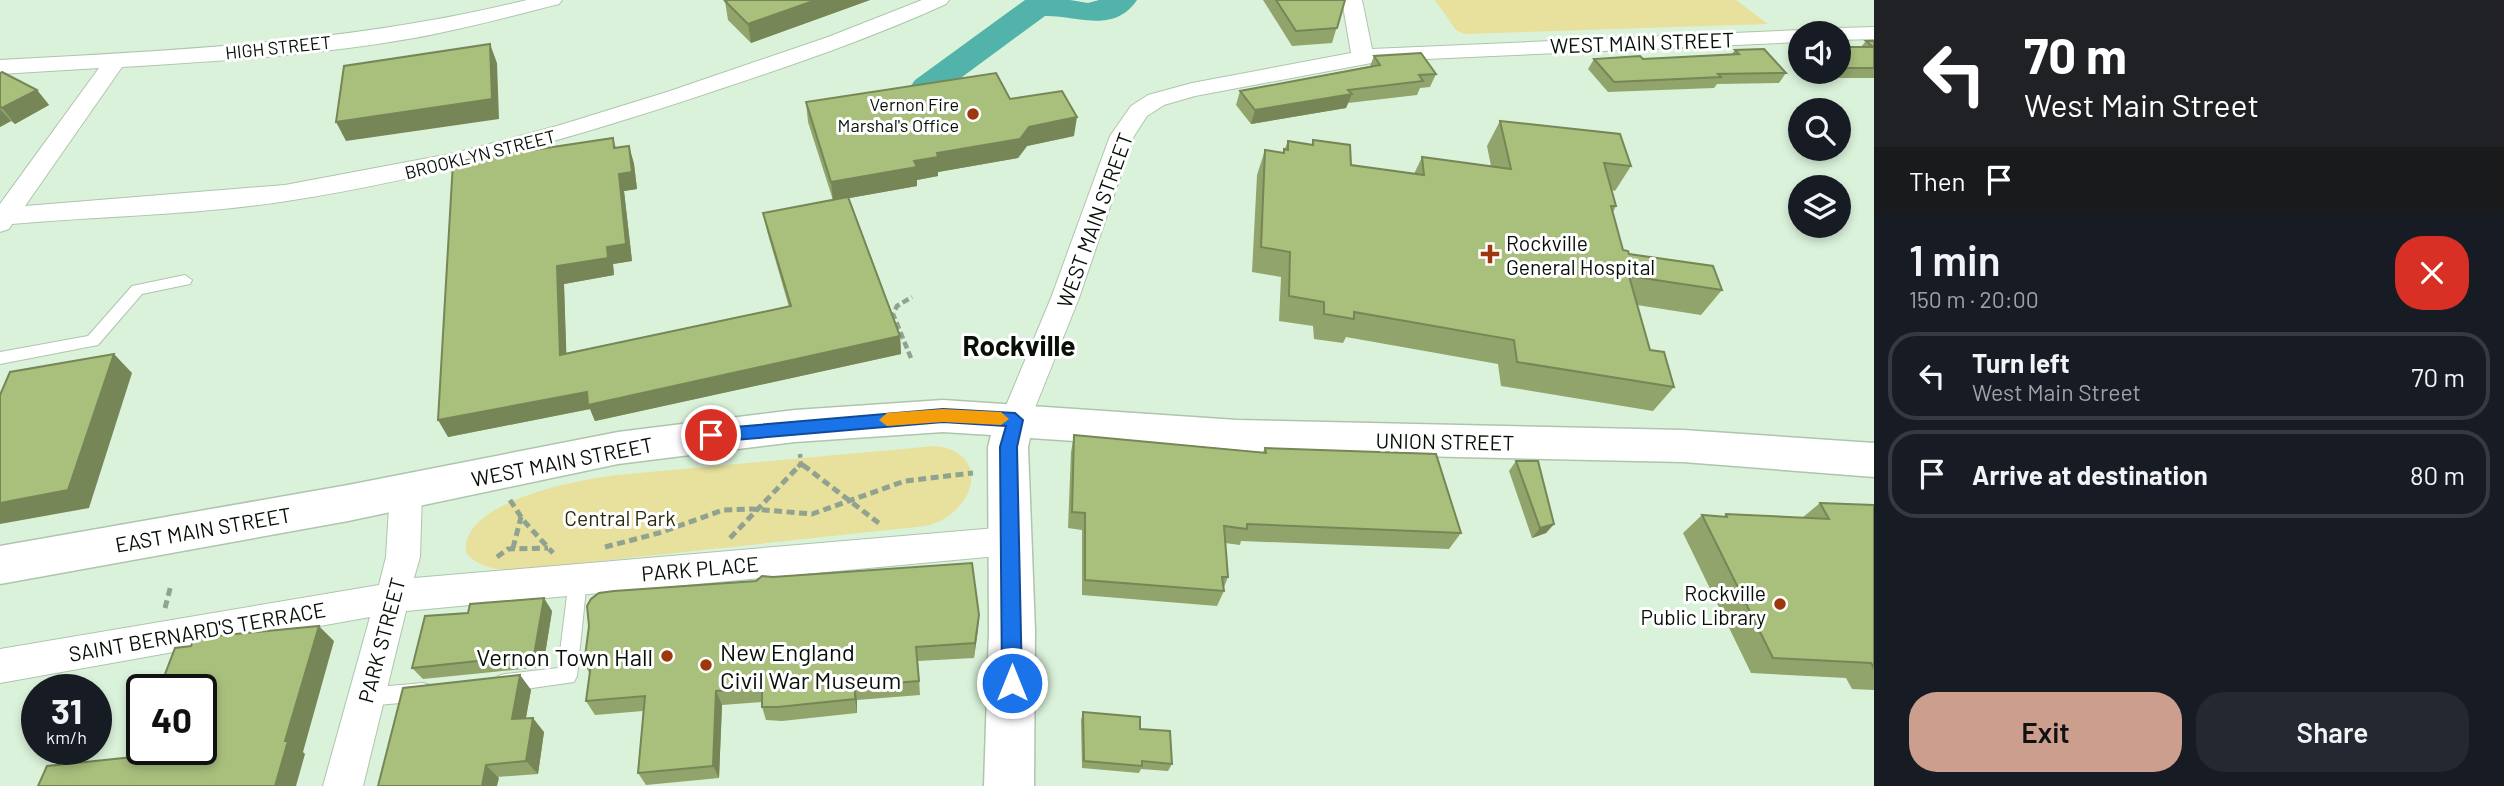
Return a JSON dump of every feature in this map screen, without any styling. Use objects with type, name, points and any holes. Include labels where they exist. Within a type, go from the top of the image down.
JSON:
[{"type":"main road","name":"WEST MAIN STREET","points":[[407,491],[573,456],[711,435],[943,416],[1015,420]]},
{"type":"main road","name":"UNION STREET","points":[[1015,420],[1237,436],[1671,446],[1874,460]]},
{"type":"main road","points":[[1010,786],[1012,631],[1008,447],[1015,420]]},
{"type":"main road","name":"EAST MAIN STREET","points":[[0,565],[407,491]]},
{"type":"street","name":"HIGH STREET","points":[[0,67],[240,52],[389,35],[552,0]]},
{"type":"street","name":"BROOKLYN STREET","points":[[1,219],[283,193],[382,177],[477,157],[568,132],[850,38],[939,0]]},
{"type":"street","points":[[1352,0],[1363,56]]},
{"type":"street","points":[[1851,34],[1874,33]]},
{"type":"street","name":"WEST MAIN STREET","points":[[1015,420],[1061,311],[1126,128],[1139,111],[1156,100],[1192,90],[1363,56],[1788,37]]},
{"type":"street","points":[[1,219],[116,60]]},
{"type":"street","name":"PARK STREET","points":[[343,786],[405,544],[407,491]]},
{"type":"street","name":"PARK PLACE","points":[[393,597],[566,564],[1008,541]]},
{"type":"street","name":"SAINT BERNARD'S TERRACE","points":[[0,666],[393,597]]},
{"type":"lane","points":[[0,358],[93,341],[136,290],[185,280]]},
{"type":"lane","points":[[491,684],[567,677],[566,564]]},
{"type":"lane","points":[[366,697],[439,690]]},
{"type":"path","points":[[911,358],[893,314],[897,306],[912,297]]},
{"type":"path","points":[[726,543],[800,464],[800,454]]},
{"type":"path","points":[[800,464],[886,530]]},
{"type":"path","points":[[600,548],[659,533],[723,510],[757,509],[812,513],[905,481],[973,473]]},
{"type":"path","points":[[510,500],[521,517],[566,564]]},
{"type":"path","points":[[513,548],[521,517]]},
{"type":"path","points":[[489,566],[504,551],[513,548],[549,548]]},
{"type":"path","points":[[163,616],[171,585]]},
{"type":"green space","points":[[1435,0],[1736,0],[1768,24],[1464,34],[1456,30]]},
{"type":"green space","name":"Central Park","points":[[935,446],[954,451],[965,460],[971,471],[971,484],[956,510],[943,520],[926,526],[516,570],[482,565],[466,552],[469,534],[482,519],[502,506],[526,496],[577,482],[617,475]]},
{"type":"building","points":[[816,0],[748,24],[725,1]]},
{"type":"building","points":[[1276,0],[1345,0],[1337,28],[1296,31]]},
{"type":"building","points":[[1866,41],[1874,41],[1874,68],[1851,68],[1851,47],[1873,47]]},
{"type":"building","points":[[490,44],[492,99],[336,122],[344,66]]},
{"type":"building","points":[[1764,49],[1786,73],[1718,74],[1721,77],[1614,82],[1594,59],[1739,54],[1735,50]]},
{"type":"building","points":[[1421,53],[1436,74],[1419,75],[1423,81],[1348,90],[1352,94],[1255,110],[1240,91],[1380,65],[1374,56]]},
{"type":"building","points":[[2,72],[37,90],[0,107]]},
{"type":"building","points":[[996,73],[1010,99],[1062,91],[1077,117],[1029,127],[1020,139],[937,153],[938,157],[914,161],[917,167],[831,182],[806,102]]},
{"type":"building","points":[[1500,121],[1620,134],[1631,166],[1604,163],[1616,206],[1611,206],[1623,250],[1629,254],[1713,266],[1722,290],[1629,276],[1650,350],[1664,352],[1674,387],[1517,362],[1514,340],[1354,312],[1354,319],[1324,314],[1324,302],[1289,296],[1290,252],[1261,247],[1265,150],[1284,153],[1284,149],[1288,150],[1288,141],[1313,145],[1313,140],[1350,145],[1351,165],[1424,175],[1422,157],[1511,169]]},
{"type":"building","points":[[613,138],[614,148],[629,146],[632,172],[619,174],[626,244],[607,247],[608,258],[557,266],[560,355],[791,306],[763,213],[848,197],[900,336],[588,405],[587,392],[438,420],[453,162]]},
{"type":"building","points":[[114,354],[68,490],[0,503],[0,395],[10,372]]},
{"type":"building","points":[[1074,435],[1266,453],[1265,448],[1436,454],[1461,533],[1247,524],[1247,529],[1224,526],[1228,577],[1222,577],[1224,591],[1085,580],[1085,513],[1072,512]]},
{"type":"building","points":[[1516,461],[1538,461],[1554,524],[1540,528]]},
{"type":"building","name":"Rockville Public Library","points":[[1820,503],[1874,505],[1874,668],[1871,663],[1773,658],[1702,515],[1829,519]]},
{"type":"building","points":[[972,563],[979,615],[975,643],[916,647],[919,681],[855,686],[855,699],[762,707],[762,688],[716,691],[713,766],[638,773],[645,696],[586,701],[591,664],[584,664],[589,626],[587,606],[599,593],[756,581],[762,576]]},
{"type":"building","points":[[544,598],[534,655],[412,668],[425,616],[468,613],[470,604]]},
{"type":"building","points":[[319,626],[285,741],[288,741],[275,786],[38,786],[47,766],[112,765],[112,759],[126,758],[126,765],[217,765],[217,674],[165,674],[175,648],[191,646],[194,638]]},
{"type":"building","points":[[520,675],[512,719],[533,718],[526,761],[486,765],[482,786],[378,786],[403,688]]},
{"type":"building","points":[[1083,712],[1140,717],[1140,729],[1170,731],[1172,764],[1142,761],[1142,766],[1084,761]]},
{"type":"waterway","points":[[927,87],[1036,7],[1059,7],[1088,13],[1108,8],[1121,0]]},
{"type":"slow traffic","points":[[887,420],[943,416],[1001,419]]},
{"type":"place","name":"Vernon Fire Marshal's Office","points":[[973,114]]},
{"type":"place","name":"Rockville General Hospital","points":[[1490,254]]},
{"type":"place","name":"Rockville Public Library","points":[[1780,604]]},
{"type":"place","name":"Vernon Town Hall","points":[[667,656]]},
{"type":"place","name":"New England Civil War Museum","points":[[706,665]]},
{"type":"district","name":"Rockville","points":[[1019,345]]},
{"type":"route","points":[[711,435],[795,426],[943,416],[1015,420],[1008,447],[1012,683]]}]
